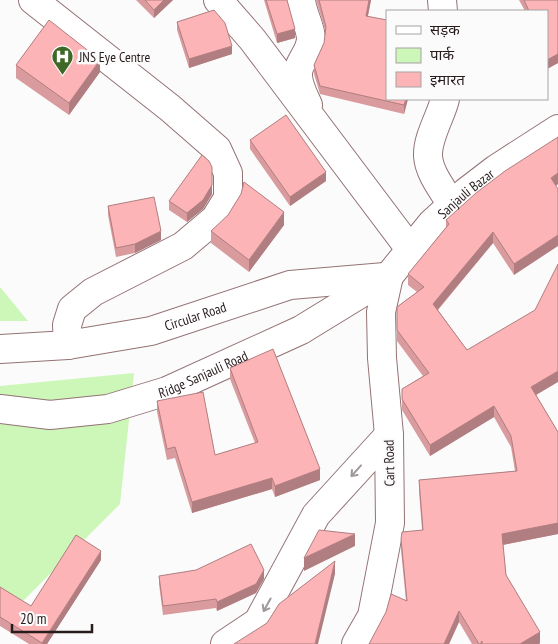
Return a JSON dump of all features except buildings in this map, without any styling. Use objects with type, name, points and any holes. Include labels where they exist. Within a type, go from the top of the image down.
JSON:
[{"type":"street","points":[[33,0],[170,108],[217,149],[228,173],[228,198],[215,219],[183,246],[93,292],[72,308],[67,325],[68,345]]},
{"type":"street","points":[[218,0],[252,39],[410,249]]},
{"type":"street","points":[[301,0],[302,11],[311,38],[310,48],[299,68],[298,78],[318,127]]},
{"type":"street","points":[[445,100],[428,155],[431,170],[452,205]]},
{"type":"street","name":"Sanjauli Bazar","points":[[389,276],[432,223],[452,205],[496,169],[558,129]]},
{"type":"street","name":"Circular Road","points":[[0,349],[68,345],[152,331],[290,285],[389,276]]},
{"type":"street","name":"Ridge Sanjauli Road","points":[[0,409],[50,416],[89,412],[108,409],[167,391],[301,330],[389,276]]},
{"type":"street","name":"Cart Road","points":[[356,644],[372,616],[390,523],[389,435],[382,358],[381,312],[389,276]]},
{"type":"street","points":[[225,644],[258,622],[316,516],[389,435]]},
{"type":"green space","points":[[0,287],[28,321],[0,321]]},
{"type":"green space","points":[[134,373],[120,504],[0,624],[0,386]]},
{"type":"place","name":"JNS Eye Centre","points":[[63,76]]}]
